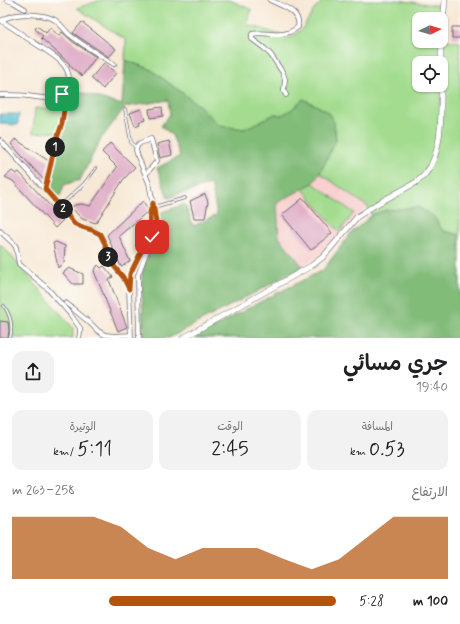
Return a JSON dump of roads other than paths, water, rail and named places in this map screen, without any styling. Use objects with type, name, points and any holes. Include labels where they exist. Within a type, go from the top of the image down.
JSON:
[{"type":"street","points":[[7,0],[14,1],[25,9]]},
{"type":"street","points":[[270,0],[292,11],[298,21],[298,27],[293,31],[277,34],[252,34],[252,39],[271,55],[283,74],[285,79],[284,91],[286,95]]},
{"type":"street","points":[[441,56],[445,0]]},
{"type":"street","points":[[0,20],[12,16],[30,14],[53,18],[71,36],[96,54],[114,64]]},
{"type":"street","points":[[0,20],[53,55],[63,64],[68,76],[65,91],[53,98],[0,95]]},
{"type":"street","points":[[183,338],[311,266],[323,257],[357,218],[375,205],[415,183],[421,178],[431,165],[437,148],[440,132],[440,92]]},
{"type":"street","points":[[139,338],[138,275],[156,222],[149,183],[138,156],[137,146],[140,143],[151,139],[157,161],[146,174]]},
{"type":"street","points":[[0,142],[45,189],[75,224],[100,234],[105,244],[109,260],[123,277],[129,289],[131,337],[105,335],[98,331],[66,303]]},
{"type":"street","points":[[0,231],[13,242],[16,247],[19,264],[47,288],[70,314],[80,328],[79,338]]},
{"type":"lane","points":[[45,189],[56,141],[62,124],[67,87]]},
{"type":"lane","points":[[125,109],[132,142],[137,148]]},
{"type":"lane","points":[[60,206],[78,190],[96,168]]},
{"type":"lane","points":[[129,289],[130,274],[142,250],[149,226],[150,212],[153,205],[185,198]]},
{"type":"lane","points":[[4,306],[10,318],[10,338]]},
{"type":"water","points":[[0,114],[19,114],[18,125],[0,124]]}]
